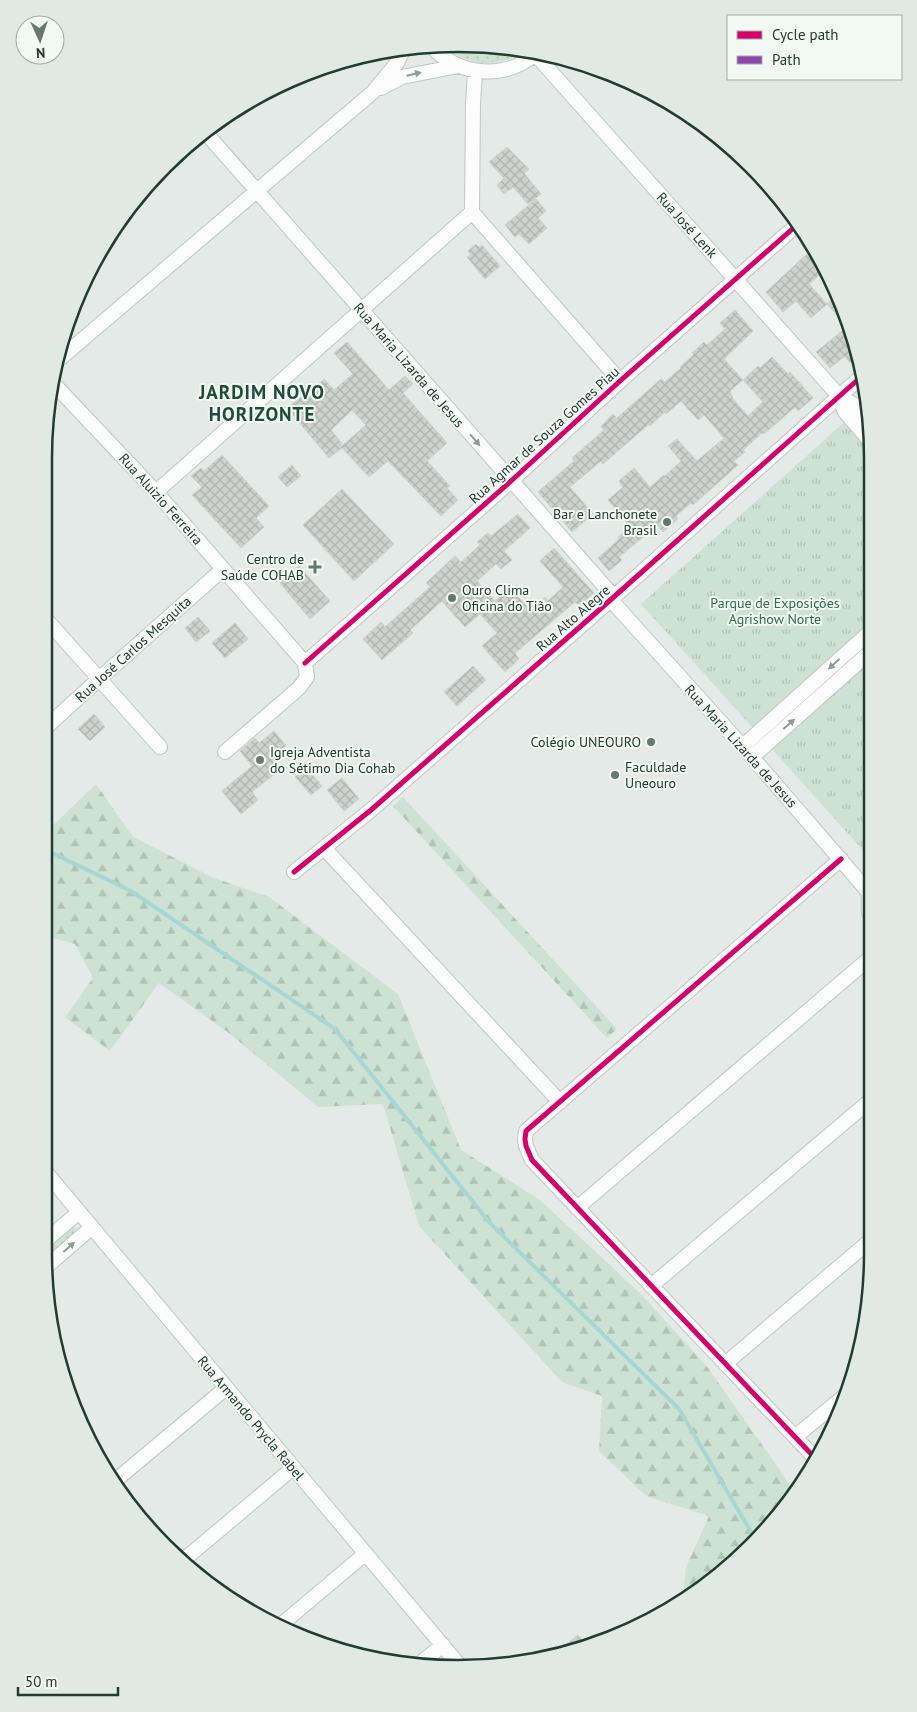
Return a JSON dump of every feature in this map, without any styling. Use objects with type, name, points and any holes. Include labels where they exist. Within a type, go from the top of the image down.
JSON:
[{"type":"street","points":[[437,53],[458,66],[475,71],[499,71],[518,65],[528,59]]},
{"type":"street","points":[[66,354],[374,92],[400,57]]},
{"type":"street","name":"Rua José Lenk","points":[[542,61],[839,396]]},
{"type":"street","points":[[374,92],[402,77],[458,66]]},
{"type":"street","points":[[475,71],[472,212],[620,381]]},
{"type":"street","name":"Rua Maria Lizarda de Jesus","points":[[210,137],[864,887]]},
{"type":"street","points":[[156,492],[472,212]]},
{"type":"street","name":"Rua Agmar de Souza Gomes Piau","points":[[305,663],[793,229]]},
{"type":"street","name":"Rua Alto Alegre","points":[[294,872],[371,810],[857,380]]},
{"type":"street","name":"Rua Aluizio Ferreira","points":[[59,389],[156,492],[305,663]]},
{"type":"street","points":[[839,396],[855,404],[862,412]]},
{"type":"street","points":[[839,396],[845,412],[864,434]]},
{"type":"street","name":"Rua José Carlos Mesquita","points":[[52,722],[223,569]]},
{"type":"street","points":[[52,626],[160,747]]},
{"type":"street","points":[[747,752],[864,638]]},
{"type":"street","points":[[747,752],[864,657]]},
{"type":"street","points":[[225,752],[299,688],[307,677],[305,663]]},
{"type":"street","points":[[324,848],[560,1102]]},
{"type":"street","points":[[811,1454],[532,1160],[524,1139],[526,1131],[841,859]]},
{"type":"street","points":[[577,1208],[864,963]]},
{"type":"street","points":[[651,1286],[864,1106]]},
{"type":"street","name":"Rua Armando Prycla Rabel","points":[[52,1180],[455,1660]]},
{"type":"street","points":[[52,1235],[78,1212]]},
{"type":"street","points":[[52,1261],[91,1228]]},
{"type":"street","points":[[725,1364],[864,1246]]},
{"type":"street","points":[[120,1477],[226,1388]]},
{"type":"street","points":[[795,1437],[836,1403]]},
{"type":"street","points":[[188,1556],[293,1468]]},
{"type":"street","points":[[285,1621],[366,1554]]},
{"type":"street","points":[[426,1658],[443,1645]]},
{"type":"green space","points":[[453,53],[485,53],[516,57],[483,63],[463,58]]},
{"type":"green space","name":"Parque de Exposições Agrishow Norte","points":[[861,407],[864,432],[864,851],[641,604]]},
{"type":"green space","points":[[96,784],[133,837],[214,878],[269,897],[398,994],[461,1150],[540,1200],[643,1296],[708,1368],[791,1486],[781,1501],[746,1541],[706,1576],[683,1591],[686,1567],[709,1516],[646,1496],[599,1451],[602,1396],[562,1382],[419,1226],[383,1104],[318,1107],[229,1033],[159,983],[110,1051],[65,1017],[93,978],[75,944],[52,938],[52,826]]},
{"type":"green space","points":[[403,797],[617,1029],[607,1038],[393,806]]},
{"type":"green space","points":[[72,1226],[76,1227],[76,1232],[52,1252],[52,1243]]},
{"type":"building","points":[[507,147],[529,169],[524,173],[541,194],[528,204],[513,187],[504,194],[497,185],[504,178],[489,162]]},
{"type":"building","points":[[536,199],[546,211],[538,218],[547,228],[529,244],[519,234],[515,237],[505,225]]},
{"type":"building","points":[[476,244],[479,247],[482,245],[500,266],[485,279],[467,257],[471,255],[468,251]]},
{"type":"building","points":[[808,255],[820,274],[809,284],[827,304],[811,318],[796,301],[783,312],[766,292]]},
{"type":"building","points":[[832,299],[840,318],[827,304]]},
{"type":"building","points":[[735,310],[753,331],[724,359],[743,380],[758,366],[760,368],[772,357],[788,374],[790,372],[813,398],[798,411],[795,407],[764,434],[762,433],[734,461],[738,465],[693,505],[691,503],[676,516],[678,519],[663,532],[658,526],[643,537],[619,557],[622,560],[609,571],[598,558],[630,526],[608,500],[623,487],[619,481],[634,468],[650,487],[681,461],[668,446],[677,439],[697,461],[724,438],[704,415],[698,420],[681,401],[650,426],[649,424],[603,464],[601,461],[570,487],[593,514],[572,532],[538,492],[574,461],[572,458],[604,430],[601,426],[613,414],[617,418],[661,379],[665,382],[681,368],[694,354],[692,353],[704,342],[707,345],[725,329],[720,323]],"holes":[[[743,380],[763,402],[748,416],[733,399],[730,391]]]},
{"type":"building","points":[[844,330],[853,361],[850,363],[845,356],[830,368],[816,352]]},
{"type":"building","points":[[347,342],[389,390],[405,376],[413,384],[403,393],[447,443],[427,461],[450,486],[447,488],[458,500],[441,516],[388,461],[369,477],[342,448],[329,458],[287,408],[302,396],[304,398],[324,379],[334,390],[353,374],[334,353]],"holes":[[[352,410],[366,425],[343,445],[331,430]]]},
{"type":"building","points":[[222,455],[269,506],[256,518],[264,527],[241,548],[192,495],[202,487],[191,476],[201,468],[204,471]]},
{"type":"building","points":[[292,465],[301,476],[287,487],[278,477]]},
{"type":"building","points":[[342,489],[394,544],[354,581],[303,525]]},
{"type":"building","points":[[518,514],[530,528],[504,551],[512,560],[501,569],[496,564],[477,581],[495,601],[510,588],[530,610],[545,597],[548,601],[563,587],[540,561],[554,548],[594,593],[579,606],[575,602],[515,653],[519,659],[505,672],[482,646],[497,633],[480,614],[465,627],[442,601],[410,630],[413,633],[382,660],[363,639],[381,622],[385,627],[430,587],[426,583],[455,556],[461,562],[480,545],[477,542],[488,533],[491,536]]},
{"type":"building","points":[[299,566],[330,601],[310,619],[280,583]]},
{"type":"building","points":[[198,617],[210,631],[196,642],[185,628]]},
{"type":"building","points":[[235,623],[248,639],[225,658],[212,643]]},
{"type":"building","points":[[473,666],[486,680],[457,706],[444,692]]},
{"type":"building","points":[[94,714],[105,727],[90,741],[78,729]]},
{"type":"building","points":[[274,731],[286,746],[272,758],[281,769],[252,792],[258,800],[241,814],[222,791],[252,766],[240,751],[255,738],[259,743]]},
{"type":"building","points":[[306,767],[322,786],[311,795],[295,777]]},
{"type":"building","points":[[342,778],[359,799],[344,811],[327,790]]},
{"type":"building","points":[[578,1635],[582,1640],[564,1646]]},
{"type":"waterway","points":[[52,853],[131,891],[335,1029],[489,1222],[679,1409],[751,1532],[751,1536]]},
{"type":"cycle path","points":[[305,663],[793,228]]},
{"type":"cycle path","points":[[294,872],[371,810],[857,380]]},
{"type":"cycle path","points":[[811,1454],[532,1160],[525,1139],[526,1131],[841,859]]},
{"type":"place","name":"Bar e Lanchonete Brasil","points":[[667,522]]},
{"type":"place","name":"Centro de Saúde COHAB","points":[[315,567]]},
{"type":"place","name":"Ouro Clima Oficina do Tião","points":[[452,598]]},
{"type":"place","name":"Colégio UNEOURO","points":[[651,742]]},
{"type":"place","name":"Igreja Adventista do Sétimo Dia Cohab","points":[[260,760]]},
{"type":"place","name":"Faculdade Uneouro","points":[[615,775]]},
{"type":"district","name":"JARDIM NOVO HORIZONTE","points":[[262,403]]}]
